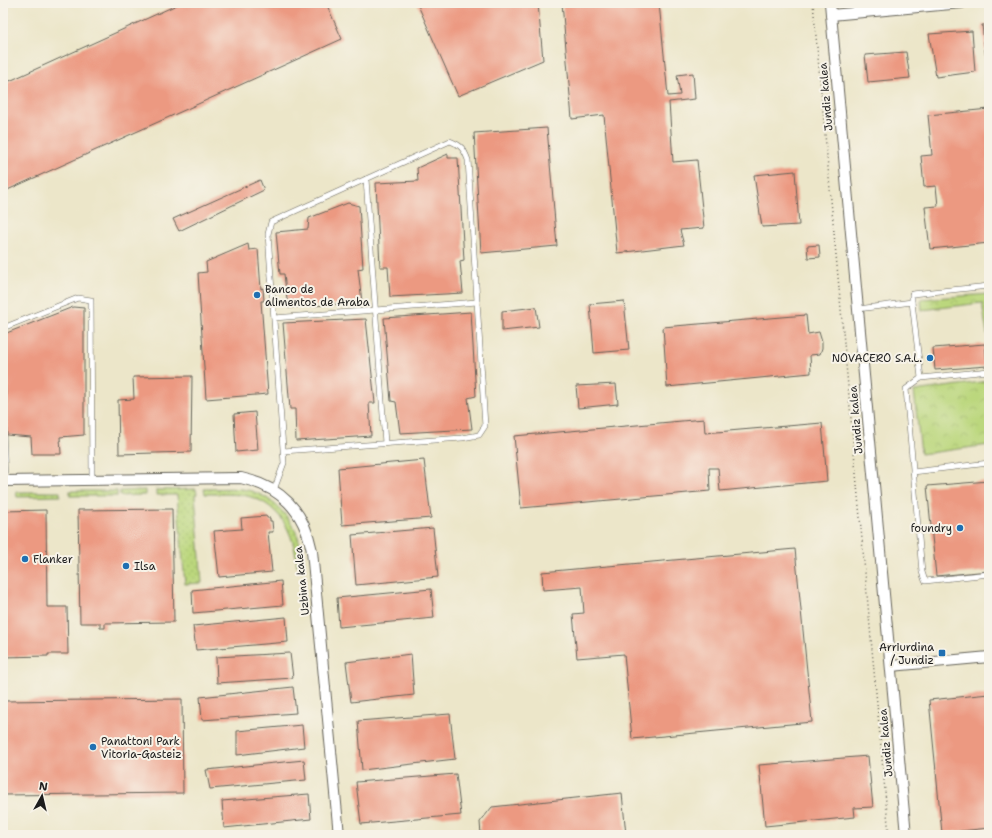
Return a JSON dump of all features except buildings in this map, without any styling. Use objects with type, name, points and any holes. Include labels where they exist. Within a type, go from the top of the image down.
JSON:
[{"type":"street","name":"Jundiz kalea","points":[[830,3],[906,835]]},
{"type":"street","points":[[831,15],[962,3]]},
{"type":"street","name":"Uzbina kalea","points":[[4,481],[241,478],[252,480],[274,490],[285,498],[294,508],[306,527],[310,538],[339,835]]},
{"type":"street","points":[[891,666],[989,657]]},
{"type":"lane","points":[[274,490],[284,463],[283,451],[268,234],[271,222],[450,141],[459,144],[464,150],[468,160],[485,426],[479,435],[283,451]]},
{"type":"lane","points":[[366,179],[385,443]]},
{"type":"lane","points":[[921,378],[912,294],[989,286]]},
{"type":"lane","points":[[3,328],[78,298],[91,300],[92,479]]},
{"type":"lane","points":[[274,318],[477,302]]},
{"type":"lane","points":[[857,309],[912,302]]},
{"type":"lane","points":[[989,371],[921,378],[906,389],[922,572],[925,581],[989,574]]},
{"type":"lane","points":[[3,428],[4,481]]},
{"type":"lane","points":[[913,472],[989,463]]},
{"type":"path","points":[[813,3],[889,835]]},
{"type":"green space","points":[[989,294],[989,334],[987,334],[982,303],[922,310],[921,299]]},
{"type":"green space","points":[[989,381],[989,445],[921,454],[914,391]]},
{"type":"green space","points":[[196,489],[197,494],[195,495],[202,583],[185,584],[177,495],[156,495],[156,490]]},
{"type":"green space","points":[[204,489],[243,489],[256,493],[272,502],[285,514],[298,537],[302,565],[297,565],[288,530],[275,511],[266,504],[255,498],[242,495],[205,494]]},
{"type":"green space","points":[[145,490],[145,495],[120,496],[120,491]]},
{"type":"green space","points":[[70,491],[117,491],[117,496],[70,496]]},
{"type":"green space","points":[[16,492],[60,492],[60,496],[17,497]]},
{"type":"place","name":"Banco de alimentos de Araba","points":[[257,295]]},
{"type":"place","name":"NOVACERO S.A.L.","points":[[930,358]]},
{"type":"place","name":"foundry","points":[[960,528]]},
{"type":"place","name":"Flanker","points":[[25,559]]},
{"type":"place","name":"Ilsa","points":[[126,566]]},
{"type":"place","name":"Arriurdina / Jundiz","points":[[942,653]]},
{"type":"place","name":"Panattoni Park Vitoria-Gasteiz","points":[[93,747]]}]
